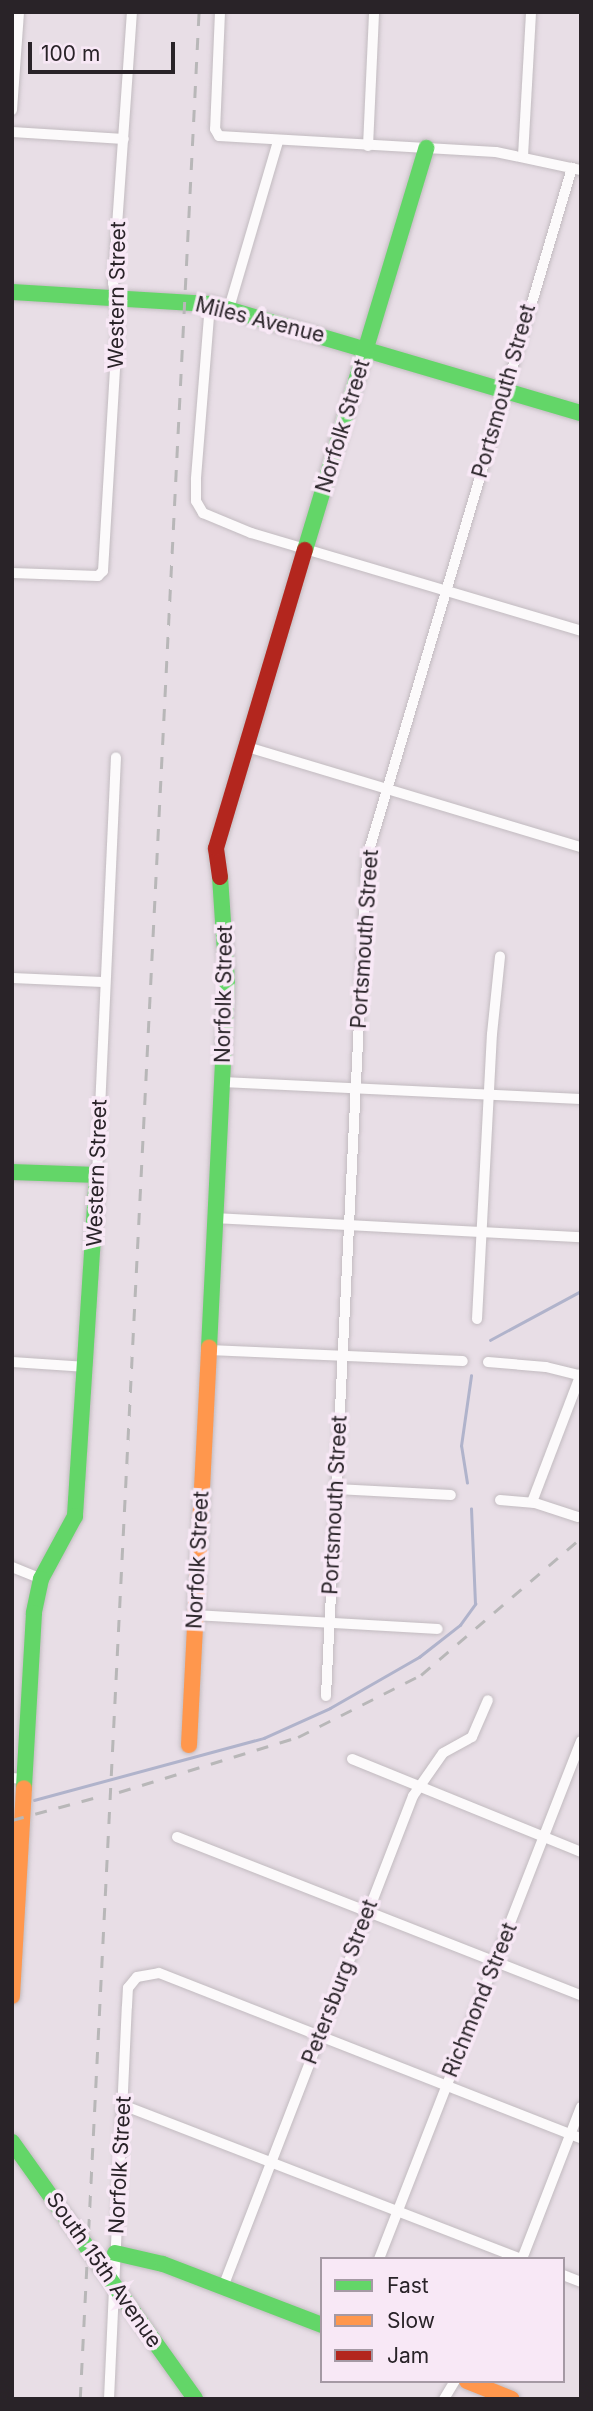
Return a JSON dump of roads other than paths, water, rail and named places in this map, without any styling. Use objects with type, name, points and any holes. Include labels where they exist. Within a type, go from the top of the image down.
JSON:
[{"type":"street","points":[[12,110],[19,12]]},
{"type":"street","name":"Western Street","points":[[12,573],[98,576],[103,571],[112,442],[118,322],[115,297],[132,12]]},
{"type":"street","points":[[220,12],[216,134],[278,142],[426,148],[523,156],[576,169]]},
{"type":"street","points":[[368,146],[374,12]]},
{"type":"street","points":[[523,156],[531,12]]},
{"type":"street","points":[[12,132],[124,139]]},
{"type":"street","points":[[229,309],[278,142]]},
{"type":"street","name":"Norfolk Street","points":[[190,1745],[228,940],[216,848],[426,148]]},
{"type":"street","name":"Portsmouth Street","points":[[326,1696],[366,866],[444,590],[576,169]]},
{"type":"street","name":"Miles Avenue","points":[[12,292],[210,304],[581,414]]},
{"type":"street","points":[[210,304],[196,500],[203,513],[236,528],[581,631]]},
{"type":"street","points":[[247,747],[581,847]]},
{"type":"street","name":"Western Street","points":[[12,1996],[18,1778],[34,1613],[41,1579],[75,1516],[88,1367],[103,982],[116,757]]},
{"type":"street","points":[[477,1319],[489,1096],[500,957]]},
{"type":"street","points":[[12,978],[103,982]]},
{"type":"street","points":[[222,1082],[581,1099]]},
{"type":"street","points":[[12,1172],[97,1175]]},
{"type":"street","points":[[215,1218],[581,1237]]},
{"type":"street","points":[[209,1350],[463,1361]]},
{"type":"street","points":[[12,1362],[88,1367]]},
{"type":"street","points":[[488,1362],[546,1367],[581,1375],[532,1502]]},
{"type":"street","points":[[335,1489],[450,1495]]},
{"type":"street","points":[[500,1500],[532,1502],[579,1517]]},
{"type":"street","points":[[12,1567],[41,1579]]},
{"type":"street","points":[[195,1615],[439,1629]]},
{"type":"street","name":"Petersburg Street","points":[[223,2287],[367,1912],[420,1787],[443,1754],[472,1737],[488,1700]]},
{"type":"street","name":"Richmond Street","points":[[380,2257],[581,1741]]},
{"type":"street","points":[[352,1759],[581,1852]]},
{"type":"street","points":[[177,1837],[581,1995]]},
{"type":"street","name":"Norfolk Street","points":[[109,2399],[113,2282],[125,2106],[128,1988],[137,1977],[159,1973],[319,2036]]},
{"type":"street","points":[[319,2036],[576,2136]]},
{"type":"street","points":[[125,2106],[517,2257]]},
{"type":"street","points":[[523,2257],[576,2136],[581,2107]]},
{"type":"street","name":"South 15th Avenue","points":[[12,2142],[195,2399]]},
{"type":"street","points":[[92,2253],[139,2256],[320,2324]]},
{"type":"street","points":[[444,2399],[454,2383]]},
{"type":"street","points":[[474,2383],[512,2399]]},
{"type":"waterway","points":[[490,1340],[581,1291]]},
{"type":"waterway","points":[[467,1483],[461,1446],[471,1376]]},
{"type":"waterway","points":[[34,1800],[264,1738],[330,1708],[419,1657],[460,1625],[475,1604],[471,1509]]},
{"type":"railway","points":[[80,2399],[199,12]]},
{"type":"railway","points":[[119,1792],[298,1737],[421,1675],[581,1538]]},
{"type":"railway","points":[[12,1820],[97,1797]]}]
